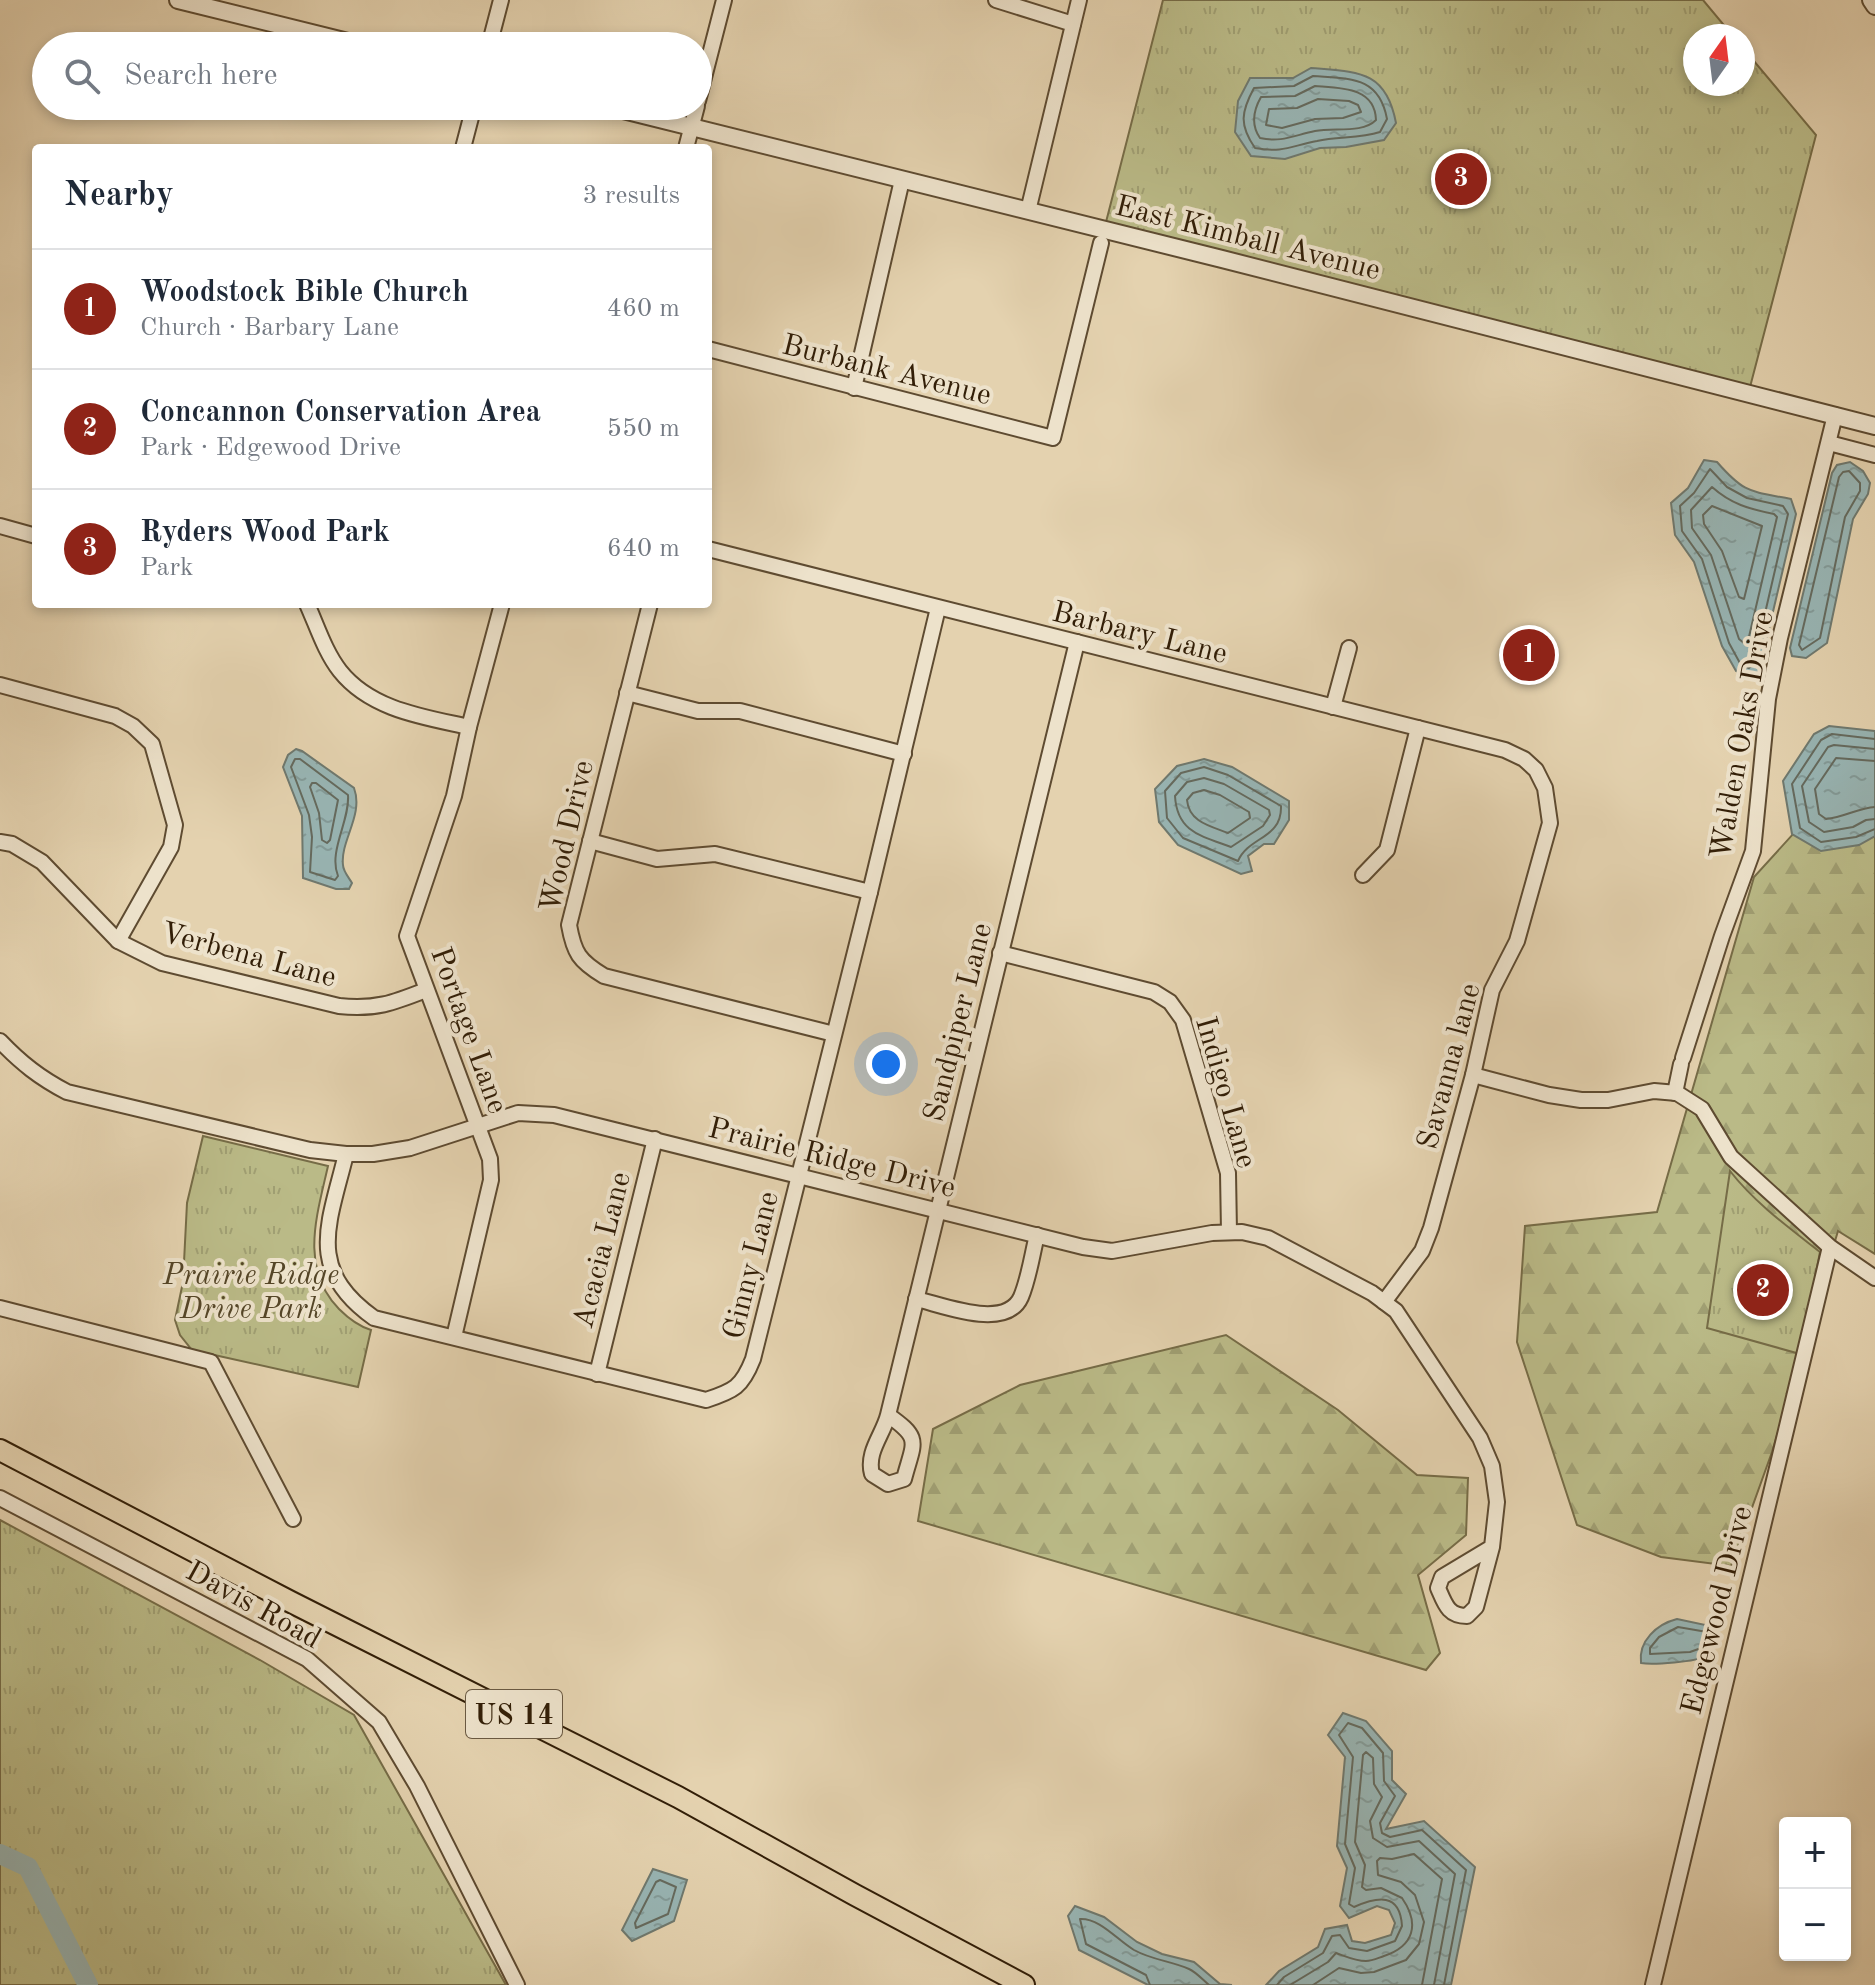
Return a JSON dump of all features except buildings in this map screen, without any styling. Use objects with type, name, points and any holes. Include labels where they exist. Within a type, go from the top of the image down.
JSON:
[{"type":"main road","name":"US 14","points":[[0,1450],[291,1602],[678,1797],[1024,1985]]},
{"type":"street","points":[[178,0],[307,32]]},
{"type":"street","points":[[493,32],[501,0]]},
{"type":"street","points":[[712,46],[724,0]]},
{"type":"street","points":[[996,0],[1073,24]]},
{"type":"street","points":[[1028,211],[1079,0]]},
{"type":"street","points":[[1871,0],[1875,6]]},
{"type":"street","points":[[464,144],[470,120]]},
{"type":"street","name":"East Kimball Avenue","points":[[663,120],[1875,426]]},
{"type":"street","points":[[687,144],[693,120]]},
{"type":"street","points":[[854,388],[902,180]]},
{"type":"street","name":"Burbank Avenue","points":[[712,350],[1053,438],[1101,243]]},
{"type":"street","name":"Walden Oaks Drive","points":[[1675,1093],[1682,1061],[1722,936],[1753,851],[1768,699],[1835,415]]},
{"type":"street","points":[[1829,443],[1875,455]]},
{"type":"street","points":[[0,526],[32,535]]},
{"type":"street","name":"Barbary Lane","points":[[712,550],[1505,750],[1524,759],[1536,770],[1545,788]]},
{"type":"street","points":[[309,608],[340,672],[365,693],[400,712],[469,727]]},
{"type":"street","name":"Portage Lane","points":[[454,1337],[491,1180],[490,1159],[407,936],[454,796],[501,608]]},
{"type":"street","name":"Wood Drive","points":[[649,608],[569,925],[573,947],[584,964],[604,976],[834,1034]]},
{"type":"street","name":"Ginny Lane","points":[[346,1154],[328,1232],[327,1259],[338,1284],[351,1301],[374,1318],[706,1400],[732,1391],[746,1377],[753,1359],[938,608]]},
{"type":"street","name":"Sandpiper Lane","points":[[888,1415],[911,1432],[914,1442],[904,1479],[888,1484],[872,1474],[870,1466],[877,1435],[886,1424],[888,1415],[916,1299],[937,1210],[1077,642]]},
{"type":"street","points":[[1333,707],[1349,648]]},
{"type":"street","points":[[0,685],[115,716],[133,726],[152,744],[175,825],[171,847],[118,941]]},
{"type":"street","points":[[627,693],[698,711],[740,711],[904,754]]},
{"type":"street","points":[[1363,875],[1387,850],[1418,728]]},
{"type":"street","name":"Savanna lane","points":[[1384,1302],[1422,1251],[1431,1228],[1473,1075],[1492,990],[1517,941],[1550,823],[1545,788]]},
{"type":"street","points":[[590,841],[657,859],[715,854],[870,892]]},
{"type":"street","name":"Verbena Lane","points":[[0,842],[12,844],[42,862],[118,941],[162,963],[339,1006],[385,1006],[426,990]]},
{"type":"street","name":"Indigo Lane","points":[[1000,953],[1154,992],[1170,1002],[1183,1020],[1228,1173],[1229,1232]]},
{"type":"street","name":"Prairie Ridge Drive","points":[[0,1041],[40,1078],[67,1092],[310,1150],[373,1154],[410,1148],[518,1113],[554,1115],[1083,1247],[1112,1251],[1229,1232],[1268,1238],[1396,1311],[1480,1438],[1492,1466],[1497,1502],[1492,1547],[1476,1607],[1467,1616],[1457,1616],[1448,1610],[1438,1588],[1442,1577],[1492,1547]]},
{"type":"street","points":[[1473,1075],[1581,1100],[1608,1100],[1654,1091],[1675,1093],[1702,1109],[1731,1157],[1830,1247],[1875,1278]]},
{"type":"street","name":"Acacia Lane","points":[[597,1374],[655,1139]]},
{"type":"street","points":[[916,1299],[984,1315],[999,1315],[1011,1309],[1020,1299],[1037,1235]]},
{"type":"street","name":"Edgewood Drive","points":[[1653,1985],[1830,1247]]},
{"type":"street","points":[[0,1308],[211,1362],[293,1519]]},
{"type":"street","name":"Davis Road","points":[[0,1498],[307,1659],[379,1722],[417,1786],[517,1985]]},
{"type":"green space","points":[[1163,0],[1703,0],[1723,24],[1683,24],[1683,96],[1755,96],[1755,62],[1816,135],[1750,387],[1106,222]]},
{"type":"green space","points":[[1875,744],[1875,1254],[1838,1231],[1772,1452],[1731,1566],[1661,1557],[1577,1525],[1517,1342],[1525,1226],[1657,1212],[1754,877]]},
{"type":"green space","name":"Prairie Ridge Drive Park","points":[[203,1136],[328,1166],[316,1222],[315,1259],[327,1293],[339,1309],[371,1330],[358,1387],[192,1350],[180,1335],[175,1320],[183,1282],[187,1203]]},
{"type":"green space","points":[[1730,1171],[1761,1204],[1820,1252],[1800,1354],[1707,1328]]},
{"type":"green space","points":[[1226,1335],[1338,1410],[1417,1475],[1468,1478],[1466,1535],[1418,1575],[1440,1653],[1426,1670],[918,1521],[933,1429],[1020,1385]]},
{"type":"green space","points":[[0,1520],[260,1660],[354,1715],[506,1985],[0,1985]]},
{"type":"water","points":[[1311,68],[1356,73],[1377,83],[1385,93],[1396,123],[1384,140],[1320,148],[1285,159],[1251,156],[1235,132],[1238,101],[1250,78],[1293,78]]},
{"type":"water","points":[[1704,460],[1717,462],[1749,490],[1791,499],[1796,514],[1759,671],[1754,679],[1736,671],[1722,646],[1694,562],[1675,535],[1671,503],[1688,488]]},
{"type":"water","points":[[1850,462],[1863,471],[1870,483],[1868,494],[1853,519],[1827,643],[1806,658],[1792,656],[1790,648],[1832,473],[1837,465]]},
{"type":"water","points":[[1829,726],[1875,731],[1875,836],[1859,845],[1821,851],[1792,834],[1783,781],[1814,734]]},
{"type":"water","points":[[296,749],[354,788],[356,808],[343,856],[344,870],[352,883],[349,889],[336,889],[303,878],[302,816],[283,767],[288,755]]},
{"type":"water","points":[[1204,759],[1232,767],[1289,801],[1289,820],[1274,844],[1264,844],[1248,856],[1252,871],[1241,874],[1178,845],[1159,822],[1155,789],[1177,766]]},
{"type":"water","points":[[1677,1619],[1715,1627],[1712,1650],[1701,1658],[1641,1663],[1643,1648],[1650,1635]]},
{"type":"water","points":[[1343,1713],[1366,1721],[1392,1751],[1392,1780],[1406,1794],[1386,1829],[1424,1821],[1475,1867],[1451,1985],[1266,1985],[1279,1971],[1318,1947],[1325,1929],[1347,1925],[1352,1941],[1365,1943],[1391,1935],[1395,1923],[1389,1910],[1377,1906],[1349,1918],[1340,1906],[1347,1868],[1337,1846],[1345,1757],[1328,1735]]},
{"type":"water","points":[[653,1869],[687,1880],[674,1921],[632,1941],[622,1930]]},
{"type":"water","points":[[1075,1906],[1104,1917],[1137,1942],[1162,1954],[1194,1962],[1220,1984],[1232,1985],[1148,1985],[1079,1950],[1068,1916]]},
{"type":"waterway","points":[[0,1854],[28,1867],[88,1985]]},
{"type":"place","name":"Ryders Wood Park","points":[[1461,179]]},
{"type":"place","name":"Woodstock Bible Church","points":[[1529,655]]},
{"type":"place","name":"Concannon Conservation Area","points":[[1763,1290]]}]
